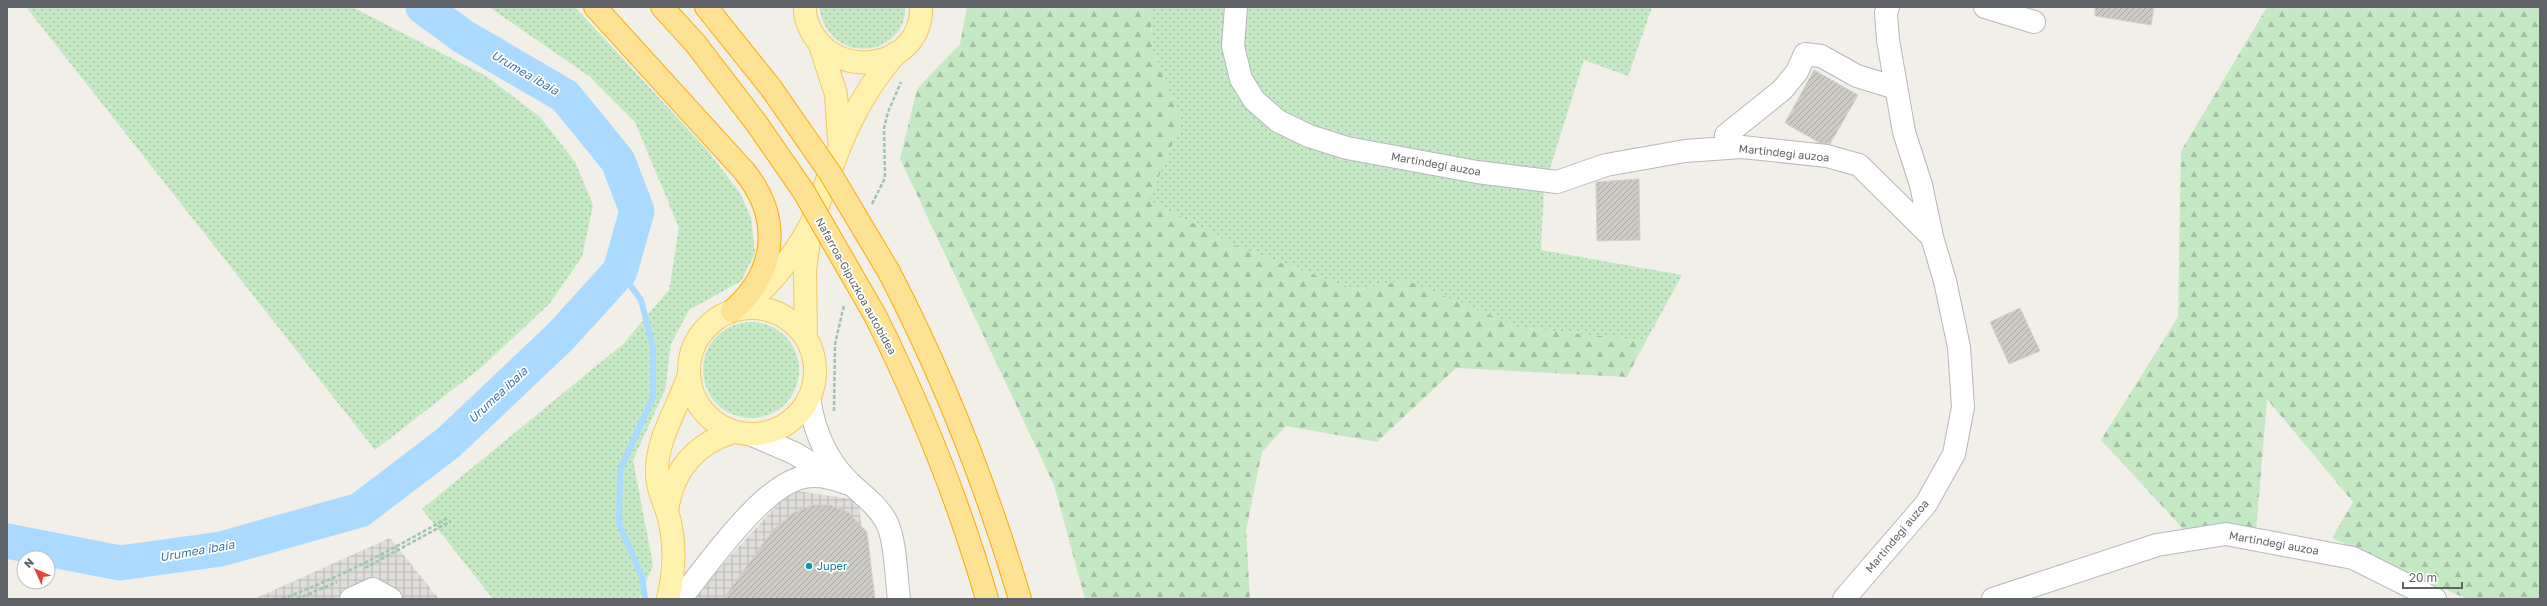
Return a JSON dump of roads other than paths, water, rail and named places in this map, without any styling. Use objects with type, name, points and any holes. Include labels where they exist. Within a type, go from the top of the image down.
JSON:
[{"type":"highway","points":[[595,7],[745,172],[762,198],[770,230],[766,261],[753,288],[737,309]]},
{"type":"highway","name":"Nafarroa-Gipuzkoa autobidea","points":[[662,7],[695,43],[757,124],[804,192],[876,316],[932,438],[969,537],[987,599]]},
{"type":"highway","points":[[706,7],[771,88],[830,173],[888,272],[920,333],[962,427],[998,526],[1020,599]]},
{"type":"main road","points":[[805,7],[810,29],[820,45],[836,94],[839,146]]},
{"type":"main road","points":[[667,511],[673,484],[688,460],[708,442],[742,433],[773,431],[784,425],[803,409],[809,398],[813,386],[815,362],[806,338],[805,270],[812,222],[839,146],[863,96],[896,54],[909,42],[917,27],[921,7]]},
{"type":"main road","points":[[820,45],[832,55],[848,62],[864,64],[880,61],[896,54]]},
{"type":"main road","points":[[742,433],[711,420],[702,412],[690,389],[688,377],[689,360],[694,344],[704,329],[716,318],[737,309],[782,269],[812,222]]},
{"type":"main road","points":[[737,309],[765,309],[785,317],[806,338]]},
{"type":"main road","points":[[668,599],[673,568],[673,549],[667,511],[658,486],[658,453],[688,377]]},
{"type":"street","name":"Martindegi auzoa","points":[[1236,7],[1233,46],[1241,79],[1254,100],[1278,121],[1309,136],[1347,148],[1477,172],[1557,182],[1606,165],[1685,151],[1742,147],[1828,156],[1859,166],[1932,237]]},
{"type":"street","name":"Martindegi auzoa","points":[[1844,599],[1926,504],[1954,454],[1963,407],[1959,347],[1945,281],[1932,237],[1921,185],[1904,132],[1888,40],[1886,13],[1888,7]]},
{"type":"street","points":[[1985,7],[2034,22]]},
{"type":"street","name":"Martindegi auzoa","points":[[1725,148],[1726,135],[1782,90],[1797,72],[1804,54],[1821,56],[1857,76],[1896,88]]},
{"type":"street","points":[[809,398],[812,417],[822,446],[844,482]]},
{"type":"street","points":[[742,433],[794,453],[844,482],[872,502],[887,523],[891,539],[899,599]]},
{"type":"street","points":[[680,599],[753,510],[776,490],[803,477],[819,476],[844,482]]},
{"type":"street","name":"Martindegi auzoa","points":[[1993,599],[2157,545],[2226,534],[2353,558],[2435,599]]},
{"type":"street","points":[[351,599],[373,588],[391,599]]},
{"type":"waterway","name":"Urumea ibaia","points":[[7,541],[120,563],[221,549],[360,510],[448,443],[560,337],[620,271],[637,211],[618,161],[565,96],[464,37],[423,7]]},
{"type":"waterway","points":[[620,271],[641,300],[653,347],[653,397],[620,470],[619,523],[642,577],[645,599]]},
{"type":"place","name":"Juper","points":[[809,566]]}]
